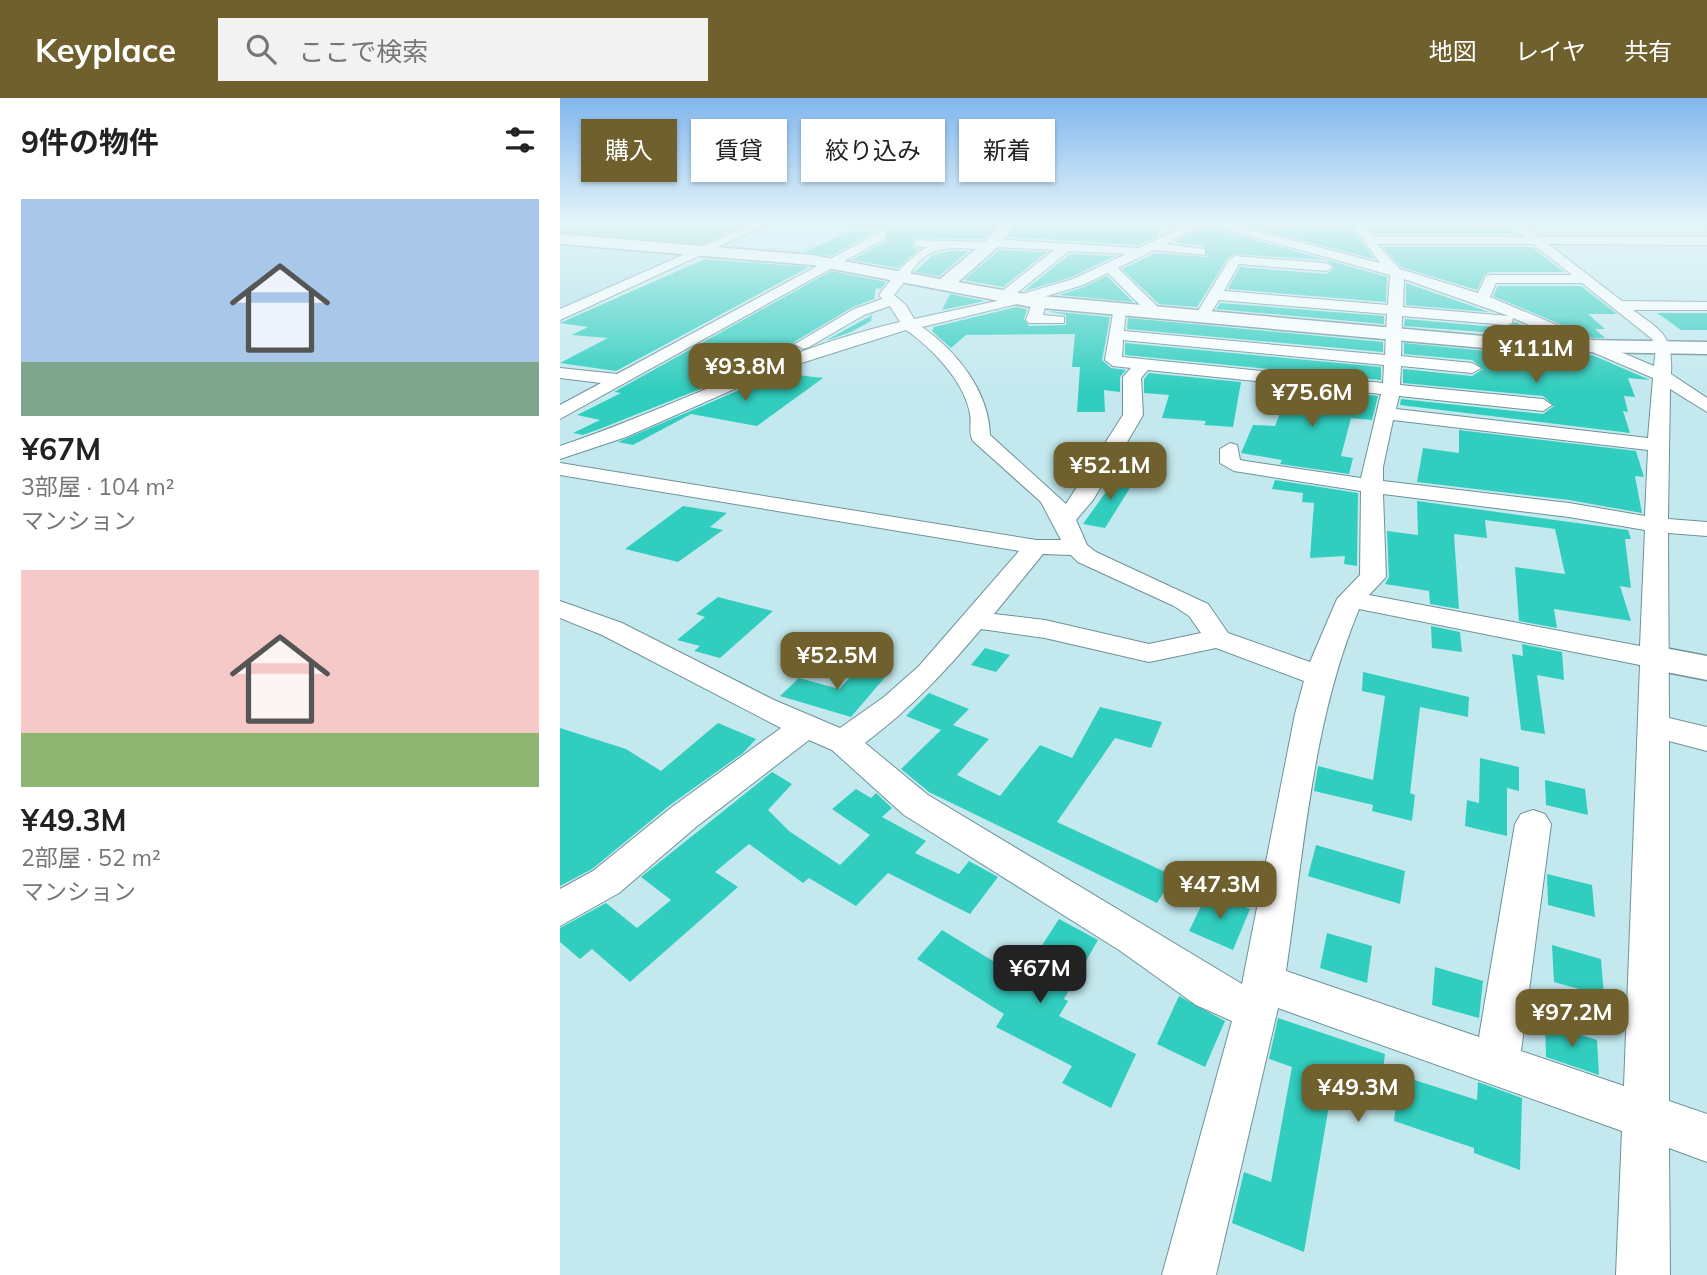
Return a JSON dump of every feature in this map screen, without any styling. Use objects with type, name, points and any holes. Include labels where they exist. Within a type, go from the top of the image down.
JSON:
[{"type":"street","points":[[560,315],[641,279]]},
{"type":"street","points":[[560,413],[803,279]]},
{"type":"street","points":[[898,279],[887,291],[890,301],[901,308],[909,325],[925,336],[968,384],[980,414],[980,437],[1049,497],[1060,510],[1077,548]]},
{"type":"street","points":[[913,279],[1010,299],[1472,341],[1598,348],[1664,362],[1707,348]]},
{"type":"street","points":[[942,286],[950,279]]},
{"type":"street","points":[[1010,299],[1031,279]]},
{"type":"street","points":[[560,453],[619,433],[767,368],[909,325],[1084,279]]},
{"type":"street","points":[[1122,279],[1156,313]]},
{"type":"street","points":[[1201,317],[1229,279]]},
{"type":"street","points":[[1189,1275],[1260,997],[1310,714],[1350,598],[1373,577],[1372,467],[1391,391],[1390,361],[1395,311],[1392,279]]},
{"type":"street","points":[[1410,279],[1478,298],[1530,322],[1598,348],[1664,362],[1707,406]]},
{"type":"street","points":[[1478,298],[1491,279],[1586,279],[1659,337],[1664,362],[1658,444],[1643,1275]]},
{"type":"street","points":[[1215,295],[1530,322]]},
{"type":"street","points":[[767,368],[849,317],[890,301]]},
{"type":"street","points":[[1038,302],[1034,320],[1059,320]]},
{"type":"street","points":[[1618,305],[1707,306]]},
{"type":"street","points":[[1119,310],[1113,360],[1543,405]]},
{"type":"street","points":[[1116,335],[1472,368]]},
{"type":"street","points":[[1472,341],[1472,368],[1477,398]]},
{"type":"street","points":[[1063,520],[1082,500],[1133,415],[1132,377],[1144,364]]},
{"type":"street","points":[[560,373],[620,380]]},
{"type":"street","points":[[1384,413],[1658,444]]},
{"type":"street","points":[[1230,449],[1230,463],[1241,467],[1569,510],[1657,525],[1707,529]]},
{"type":"street","points":[[560,469],[1036,547],[1077,548],[1116,572],[1183,600],[1199,610],[1218,639]]},
{"type":"street","points":[[843,742],[920,681],[977,620],[1036,547]]},
{"type":"street","points":[[1350,598],[1707,668]]},
{"type":"street","points":[[560,609],[612,629],[805,727],[843,742],[916,805],[1133,936],[1211,991],[1260,997],[1497,1062],[1707,1138]]},
{"type":"street","points":[[977,620],[1045,629],[1150,653],[1165,653],[1200,641],[1218,639],[1321,676]]},
{"type":"street","points":[[1653,726],[1707,739]]},
{"type":"street","points":[[560,909],[606,882],[684,817],[805,727]]},
{"type":"street","points":[[1497,1062],[1533,824]]},
{"type":"shaded area","points":[[560,279],[627,279],[560,309]]},
{"type":"building","points":[[660,279],[787,279],[616,371],[560,363],[608,338],[572,335],[588,327],[560,323]]},
{"type":"building","points":[[817,279],[871,279],[886,282],[881,289],[876,288],[874,299],[853,307],[794,342],[793,345],[799,350],[583,435],[573,433],[600,420],[577,415],[621,393],[614,392]]},
{"type":"building","points":[[965,279],[1013,279],[1003,287]]},
{"type":"building","points":[[1039,279],[1065,279],[1024,291]]},
{"type":"building","points":[[1101,279],[1110,279],[1133,302],[1059,295]]},
{"type":"building","points":[[1132,279],[1215,279],[1197,307],[1159,304]]},
{"type":"building","points":[[1233,279],[1387,279],[1386,302],[1228,289]]},
{"type":"building","points":[[1440,279],[1482,279],[1477,290]]},
{"type":"building","points":[[1406,283],[1489,312],[1406,305]]},
{"type":"building","points":[[1498,286],[1581,286],[1617,314],[1588,314],[1605,329],[1595,329],[1605,338],[1593,338],[1493,296]]},
{"type":"building","points":[[950,294],[985,301],[942,310]]},
{"type":"building","points":[[1220,303],[1384,316],[1384,324],[1216,309]]},
{"type":"building","points":[[1016,307],[1027,309],[1024,319],[1029,326],[1066,325],[1066,315],[1047,311],[1110,317],[1102,360],[1111,368],[1126,370],[1120,377],[1120,392],[1104,390],[1105,412],[1077,412],[1080,367],[1072,367],[1075,334],[966,335],[951,348],[932,331],[934,327]]},
{"type":"building","points":[[1657,313],[1707,313],[1707,330],[1681,330]]},
{"type":"building","points":[[872,315],[871,321],[851,332],[825,341]]},
{"type":"building","points":[[1128,318],[1383,342],[1383,352],[1127,329]]},
{"type":"building","points":[[1405,319],[1507,328],[1515,322],[1550,337],[1404,326]]},
{"type":"building","points":[[1125,343],[1381,367],[1381,380],[1125,355]]},
{"type":"building","points":[[1404,343],[1517,354],[1592,355],[1650,380],[1628,378],[1635,397],[1624,396],[1628,412],[1623,411],[1630,433],[1400,405],[1401,399],[1543,414],[1554,406],[1543,396],[1403,383],[1403,369],[1472,376],[1483,369],[1472,360],[1404,354]]},
{"type":"building","points":[[784,371],[781,373],[823,378],[757,426],[691,414],[633,445],[618,442]]},
{"type":"building","points":[[1149,373],[1241,382],[1233,427],[1204,425],[1206,421],[1162,418],[1169,395],[1144,393],[1144,379]]},
{"type":"building","points":[[1290,387],[1378,396],[1372,420],[1351,418],[1341,456],[1353,458],[1349,474],[1280,464],[1282,460],[1241,453],[1253,425],[1275,426]]},
{"type":"building","points":[[1459,430],[1636,451],[1644,477],[1635,476],[1642,513],[1569,500],[1417,482],[1423,448],[1459,453]]},
{"type":"building","points":[[1121,471],[1135,480],[1105,528],[1083,524]]},
{"type":"building","points":[[1275,480],[1358,493],[1357,566],[1344,564],[1345,556],[1310,558],[1314,503],[1302,502],[1303,493],[1272,489]]},
{"type":"building","points":[[1417,501],[1628,530],[1631,539],[1625,539],[1631,588],[1620,586],[1631,621],[1554,609],[1557,628],[1519,621],[1515,567],[1565,574],[1555,529],[1485,520],[1487,538],[1454,534],[1459,609],[1430,604],[1429,591],[1385,584],[1389,577],[1387,531],[1418,535]]},
{"type":"building","points":[[683,506],[727,513],[710,527],[723,530],[678,562],[625,549]]},
{"type":"building","points":[[718,597],[773,611],[720,658],[694,651],[700,646],[677,640],[705,617],[696,614]]},
{"type":"building","points":[[1431,626],[1460,632],[1462,652],[1432,648]]},
{"type":"building","points":[[1522,644],[1562,652],[1564,680],[1537,675],[1545,734],[1521,730],[1512,654],[1523,656]]},
{"type":"building","points":[[985,648],[1010,655],[996,672],[971,665]]},
{"type":"building","points":[[861,666],[886,676],[851,717],[780,696],[799,678],[839,689]]},
{"type":"building","points":[[1363,672],[1469,697],[1468,717],[1420,707],[1410,793],[1415,795],[1412,821],[1372,811],[1373,805],[1314,791],[1318,766],[1373,780],[1385,696],[1362,691]]},
{"type":"building","points":[[929,693],[969,709],[953,725],[989,739],[957,775],[1000,796],[1040,745],[1072,758],[1100,707],[1162,722],[1151,748],[1115,738],[1057,822],[1174,876],[1157,903],[929,792],[901,769],[941,730],[906,716]]},
{"type":"building","points":[[718,723],[756,739],[743,753],[670,805],[592,869],[560,886],[560,728],[626,749],[661,771]]},
{"type":"building","points":[[1480,758],[1519,767],[1519,791],[1507,788],[1507,836],[1465,826],[1467,800],[1479,803]]},
{"type":"building","points":[[772,772],[792,784],[768,810],[789,831],[840,865],[870,835],[832,809],[856,789],[871,798],[876,793],[892,808],[882,817],[926,841],[915,853],[959,874],[969,861],[998,877],[970,914],[888,873],[856,906],[809,878],[803,883],[749,844],[715,872],[738,887],[630,982],[592,949],[580,959],[560,942],[560,928],[606,903],[637,928],[671,900],[641,877]]},
{"type":"building","points":[[1545,780],[1585,789],[1588,815],[1546,805]]},
{"type":"building","points":[[1316,845],[1405,871],[1400,904],[1308,876]]},
{"type":"building","points":[[1547,874],[1592,885],[1595,917],[1548,905]]},
{"type":"building","points":[[1208,892],[1250,909],[1233,950],[1189,931]]},
{"type":"building","points":[[1059,919],[1098,940],[1064,999],[1068,1001],[1059,1016],[1136,1054],[1111,1108],[1062,1083],[1072,1066],[996,1027],[1004,1014],[917,959],[942,930],[1021,978]]},
{"type":"building","points":[[1327,933],[1372,946],[1367,983],[1320,968]]},
{"type":"building","points":[[1552,945],[1601,959],[1604,996],[1554,982]]},
{"type":"building","points":[[1435,967],[1483,981],[1479,1018],[1432,1005]]},
{"type":"building","points":[[1179,996],[1225,1021],[1205,1067],[1157,1044]]},
{"type":"building","points":[[1278,1018],[1385,1054],[1383,1070],[1477,1100],[1478,1082],[1522,1098],[1520,1170],[1474,1153],[1474,1148],[1394,1121],[1396,1104],[1333,1082],[1304,1252],[1232,1223],[1244,1172],[1271,1182],[1292,1067],[1269,1059]]},
{"type":"building","points":[[1545,1024],[1597,1040],[1599,1075],[1546,1057]]}]
